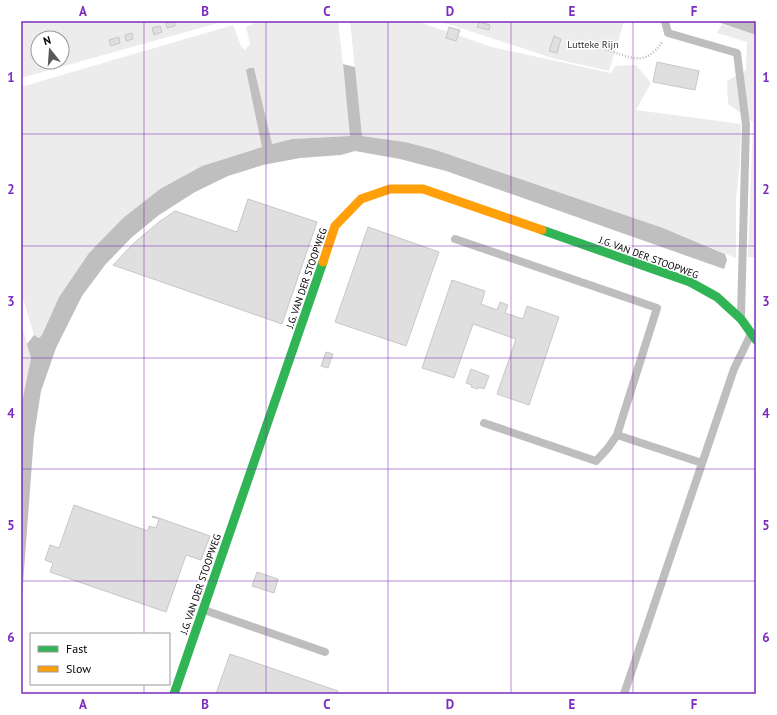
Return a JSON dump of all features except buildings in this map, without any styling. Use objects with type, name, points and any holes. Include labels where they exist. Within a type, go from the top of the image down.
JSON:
[{"type":"street","name":"J.G. VAN DER STOOPWEG","points":[[174,694],[335,226],[361,199],[390,189],[423,189],[690,282],[717,297],[741,319],[754,337]]},
{"type":"lane","points":[[665,21],[668,33],[737,53],[746,125],[741,319]]},
{"type":"lane","points":[[455,239],[657,308],[618,435],[596,461],[484,423]]},
{"type":"lane","points":[[624,694],[734,369],[754,337]]},
{"type":"lane","points":[[618,435],[702,463]]},
{"type":"lane","points":[[203,610],[325,652]]},
{"type":"path","points":[[605,49],[639,60],[648,57],[658,49],[668,33]]},
{"type":"green space","points":[[21,21],[225,21],[70,64],[70,30],[30,30],[30,70],[50,70],[21,78]]},
{"type":"green space","points":[[260,21],[338,21],[351,136],[292,139],[271,144],[254,69],[249,68],[247,70],[262,147],[202,166],[160,189],[123,218],[89,253],[59,297],[42,335],[39,338],[34,335],[21,292],[21,87],[233,25],[241,46],[245,50],[250,44],[246,27]]},
{"type":"green space","points":[[350,21],[416,21],[492,47],[611,73],[615,66],[636,65],[651,83],[636,110],[741,124],[740,163],[736,198],[736,258],[663,228],[436,150],[405,142],[362,136]]},
{"type":"green space","name":"Lutteke Rijn","points":[[439,21],[624,21],[609,71],[552,58]]},
{"type":"green space","points":[[722,24],[756,35],[756,257],[748,257],[753,122],[728,104],[727,81],[746,70],[747,42],[717,33]]},
{"type":"green space","points":[[21,322],[31,358],[21,407]]},
{"type":"shaded area","points":[[715,21],[756,21],[756,35]]},
{"type":"shaded area","points":[[343,64],[355,67],[362,136],[405,142],[436,150],[663,228],[725,254],[727,260],[724,269],[446,171],[400,159],[355,151],[341,155],[300,158],[263,165],[228,176],[195,192],[159,215],[131,238],[105,265],[82,296],[56,348],[41,391],[34,436],[21,611],[21,407],[31,358],[27,344],[34,335],[39,338],[42,335],[59,297],[89,253],[123,218],[160,189],[202,166],[262,147],[246,70],[249,68],[254,68],[272,144],[292,139],[350,136]]},
{"type":"traffic: fast","points":[[542,230],[690,282],[717,297],[741,319],[756,340]]},
{"type":"traffic: fast","points":[[174,694],[323,262]]},
{"type":"traffic: slow","points":[[323,262],[335,226],[361,199],[390,189],[423,189],[542,230]]}]
